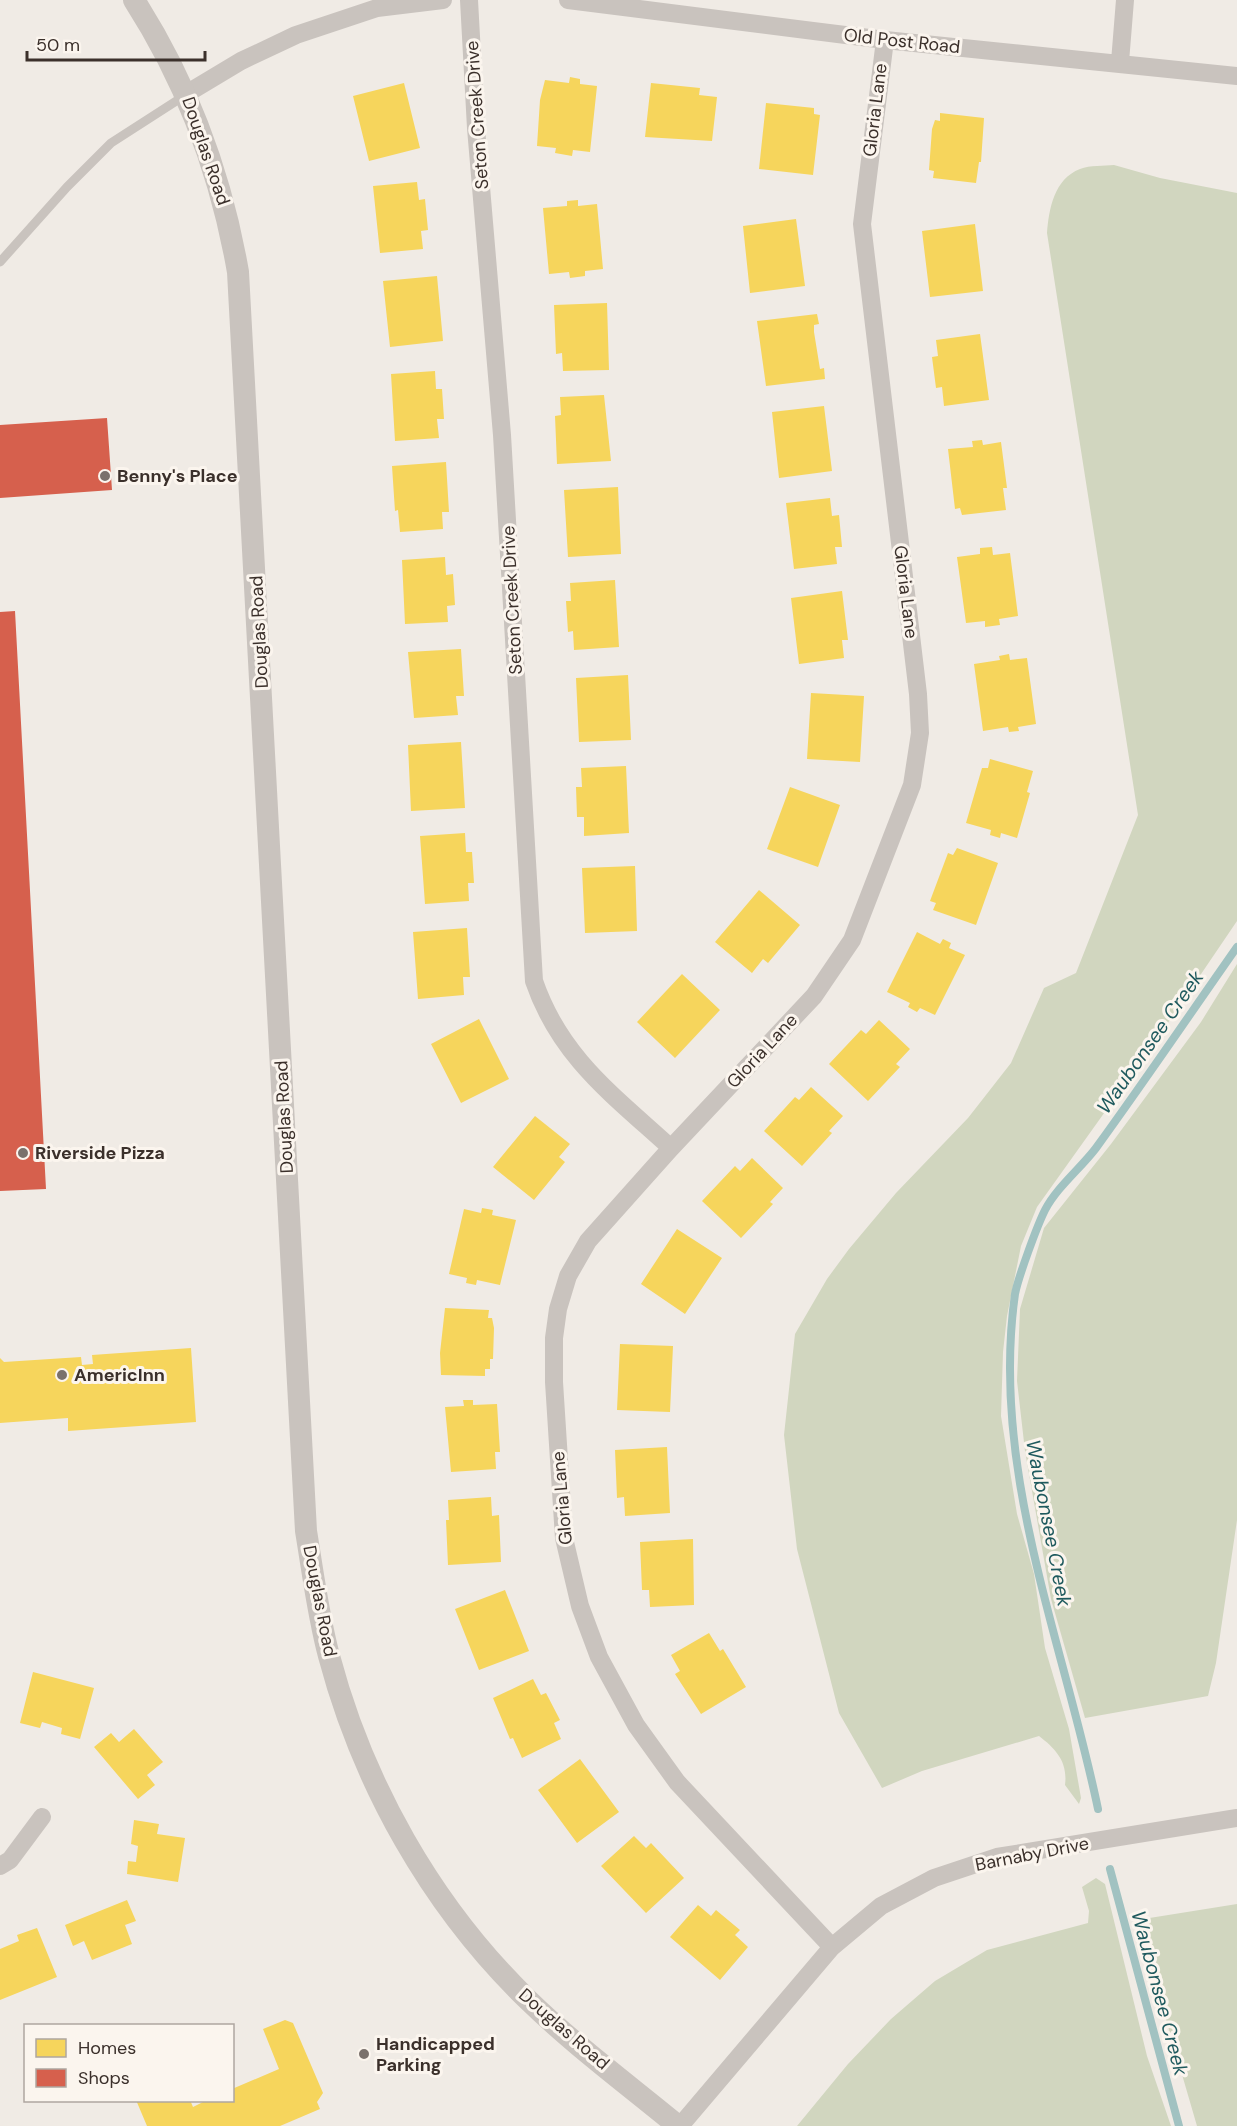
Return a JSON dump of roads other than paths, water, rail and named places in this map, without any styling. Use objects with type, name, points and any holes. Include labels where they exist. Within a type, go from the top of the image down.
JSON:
[{"type":"street","name":"Douglas Road","points":[[134,0],[186,94],[202,132],[229,218],[242,313],[306,1531],[329,1656],[374,1780],[394,1823],[452,1913],[526,1998],[679,2126]]},
{"type":"street","points":[[186,94],[241,61],[296,35],[377,8],[443,0]]},
{"type":"street","name":"Seton Creek Drive","points":[[470,0],[476,128],[502,435],[534,981],[548,1016],[581,1065],[671,1148]]},
{"type":"street","name":"Old Post Road","points":[[568,0],[885,40],[1120,62],[1237,76]]},
{"type":"street","points":[[1120,62],[1125,0]]},
{"type":"street","name":"Gloria Lane","points":[[832,1947],[677,1782],[636,1725],[599,1657],[580,1606],[564,1538],[554,1382],[558,1309],[568,1276],[588,1241],[671,1148],[814,996],[852,940],[912,785],[920,733],[918,694],[862,224],[885,40]]},
{"type":"street","points":[[0,1866],[10,1860],[42,1817]]},
{"type":"street","name":"Barnaby Drive","points":[[679,2126],[832,1947],[881,1906],[933,1878],[997,1857],[1237,1818]]},
{"type":"lane","points":[[0,262],[67,187],[111,143],[186,94]]},
{"type":"waterway","name":"Waubonsee Creek","points":[[1098,1809],[1034,1554],[1021,1490],[1012,1425],[1010,1360],[1015,1294],[1033,1239],[1050,1202],[1096,1148],[1237,947]]},
{"type":"waterway","name":"Waubonsee Creek","points":[[1110,1869],[1179,2126]]},
{"type":"place","name":"Benny's Place","points":[[105,476]]},
{"type":"place","name":"Riverside Pizza","points":[[23,1153]]},
{"type":"place","name":"AmericInn","points":[[62,1375]]},
{"type":"place","name":"Handicapped Parking","points":[[364,2054]]}]
